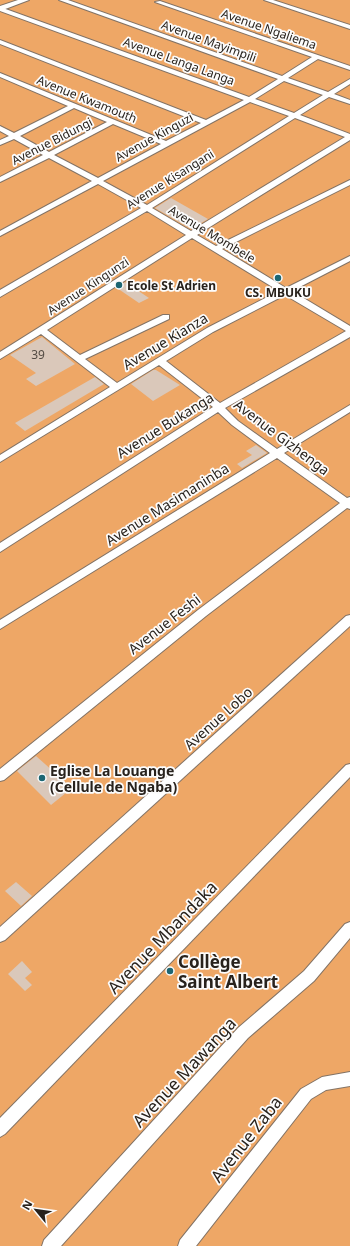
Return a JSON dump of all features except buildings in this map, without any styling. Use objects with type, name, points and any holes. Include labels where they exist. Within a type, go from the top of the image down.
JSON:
[{"type":"main road","points":[[0,9],[25,0]]},
{"type":"street","name":"Avenue Mayimpili","points":[[62,0],[350,102]]},
{"type":"street","points":[[267,0],[350,27]]},
{"type":"street","name":"Avenue Ngaliema","points":[[158,2],[350,68]]},
{"type":"street","name":"Avenue Langa Langa","points":[[0,9],[350,136]]},
{"type":"street","points":[[0,42],[205,122]]},
{"type":"street","name":"Avenue Kinguzi","points":[[0,234],[164,143],[250,99],[317,57]]},
{"type":"street","name":"Avenue Kwamouth","points":[[0,75],[164,143]]},
{"type":"street","name":"Avenue Kisangani","points":[[0,294],[147,208],[350,81]]},
{"type":"street","points":[[0,143],[74,105]]},
{"type":"street","name":"Avenue Bidungi","points":[[0,180],[114,121]]},
{"type":"street","name":"Avenue Mombele","points":[[0,128],[96,182],[147,208],[189,235],[216,249],[350,330]]},
{"type":"street","name":"Avenue Kingunzi","points":[[2,352],[42,331],[189,235],[350,136]]},
{"type":"street","points":[[216,249],[350,182]]},
{"type":"street","name":"Avenue Kianza","points":[[0,459],[210,330],[350,258]]},
{"type":"street","points":[[79,359],[166,317]]},
{"type":"street","points":[[42,331],[116,387]]},
{"type":"street","name":"Avenue Bukanga","points":[[0,548],[218,407],[350,333]]},
{"type":"street","name":"Avenue Gizhenga","points":[[160,361],[218,407],[235,423],[349,503]]},
{"type":"street","name":"Avenue Masimaninba","points":[[0,625],[350,408]]},
{"type":"street","name":"Avenue Feshi","points":[[0,776],[202,613],[349,503]]},
{"type":"street","name":"Avenue Lobo","points":[[0,936],[350,619]]},
{"type":"street","name":"Avenue Mbandaka","points":[[0,1129],[350,769]]},
{"type":"street","name":"Avenue Mawanga","points":[[50,1246],[243,1033],[309,976],[350,928]]},
{"type":"street","name":"Avenue Zaba","points":[[186,1246],[306,1094],[316,1085],[328,1081],[350,1079]]},
{"type":"shaded area","points":[[0,0],[350,0],[350,1246],[0,1246]]},
{"type":"place","name":"CS. MBUKU","points":[[278,278]]},
{"type":"place","name":"Ecole St Adrien","points":[[119,285]]},
{"type":"place","name":"Eglise La Louange (Cellule de Ngaba)","points":[[42,778]]},
{"type":"place","name":"Collège Saint Albert","points":[[170,971]]}]
